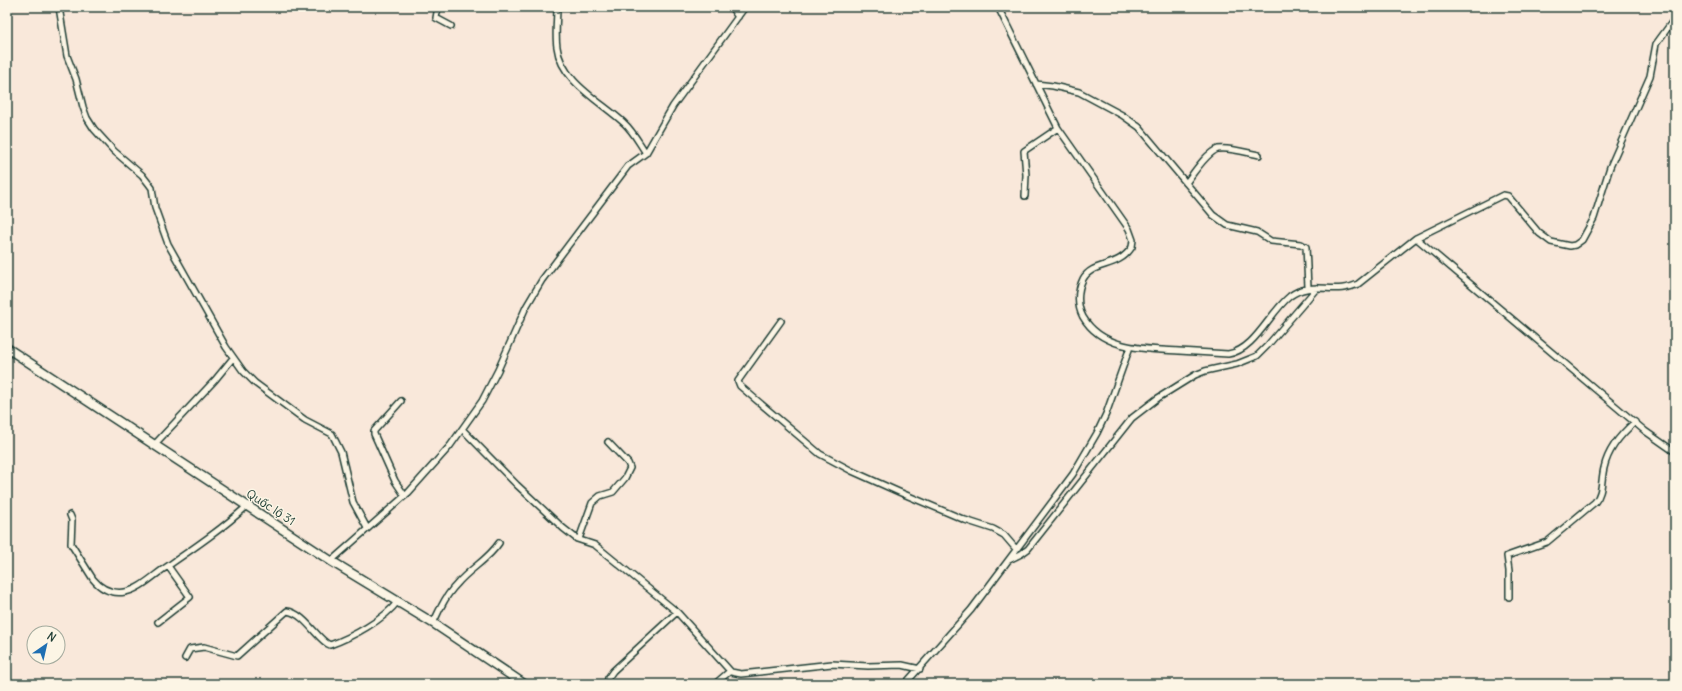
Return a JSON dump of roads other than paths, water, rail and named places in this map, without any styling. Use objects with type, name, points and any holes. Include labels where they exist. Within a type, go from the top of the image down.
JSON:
[{"type":"highway","name":"Quốc lộ 31","points":[[7,348],[331,561],[433,623],[524,684]]},
{"type":"street","points":[[59,7],[67,56],[76,79],[87,118],[94,129],[114,151],[142,175],[150,184],[155,208],[168,244],[233,358],[255,384],[305,420],[332,434],[341,452],[353,502],[367,528]]},
{"type":"street","points":[[438,7],[436,18],[451,26]]},
{"type":"street","points":[[557,7],[557,48],[563,64],[581,88],[625,124],[646,153]]},
{"type":"street","points":[[731,7],[738,17]]},
{"type":"street","points":[[331,561],[405,496],[435,464],[462,428],[482,401],[498,370],[526,307],[542,280],[628,166],[646,153],[673,106],[745,7]]},
{"type":"street","points":[[998,7],[1058,128],[1132,235],[1132,247],[1126,255],[1116,262],[1090,271],[1084,279],[1079,292],[1079,307],[1081,314],[1090,327],[1104,337],[1130,347],[1220,354],[1234,353],[1248,344],[1290,296],[1308,287],[1348,288],[1358,284],[1416,238],[1504,195],[1509,198],[1539,233],[1551,242],[1565,246],[1579,243],[1594,218],[1610,167],[1650,76],[1656,44],[1675,18]]},
{"type":"street","points":[[1036,84],[1079,92],[1122,115],[1145,133],[1213,215],[1227,225],[1258,232],[1274,241],[1301,244],[1306,247],[1308,287]]},
{"type":"street","points":[[1025,196],[1026,174],[1024,151],[1058,128]]},
{"type":"street","points":[[1186,183],[1205,159],[1216,150],[1229,149],[1259,155]]},
{"type":"street","points":[[1416,238],[1618,406],[1635,422],[1675,452]]},
{"type":"street","points":[[1009,560],[1021,554],[1028,548],[1132,418],[1158,398],[1195,375],[1205,371],[1237,364],[1257,356],[1318,288]]},
{"type":"street","points":[[781,321],[738,380],[740,386],[820,454],[852,471],[933,507],[993,529],[1004,535],[1016,549]]},
{"type":"street","points":[[905,684],[920,669],[970,610],[1073,474],[1106,414],[1130,347]]},
{"type":"street","points":[[154,445],[216,380],[233,358]]},
{"type":"street","points":[[401,401],[374,431],[374,434],[389,468],[405,496]]},
{"type":"street","points":[[1509,596],[1509,571],[1507,556],[1547,542],[1596,502],[1600,496],[1604,469],[1608,455],[1622,435],[1635,422]]},
{"type":"street","points":[[462,428],[546,513],[573,536],[595,545],[677,612],[730,671],[736,674],[741,674],[832,664],[868,666],[902,665],[920,669]]},
{"type":"street","points":[[579,539],[592,503],[600,496],[613,492],[625,478],[630,468],[628,463],[608,442]]},
{"type":"street","points":[[70,515],[72,520],[71,544],[93,579],[107,591],[125,592],[132,590],[168,566],[247,506]]},
{"type":"street","points":[[433,623],[440,607],[456,584],[472,568],[486,558],[499,543]]},
{"type":"street","points":[[158,622],[190,597],[168,566]]},
{"type":"street","points":[[186,658],[190,649],[204,647],[237,656],[287,611],[293,612],[314,629],[325,642],[330,645],[376,622],[386,615],[398,602]]},
{"type":"street","points":[[607,684],[608,678],[613,671],[677,612]]},
{"type":"street","points":[[715,684],[730,671]]}]
